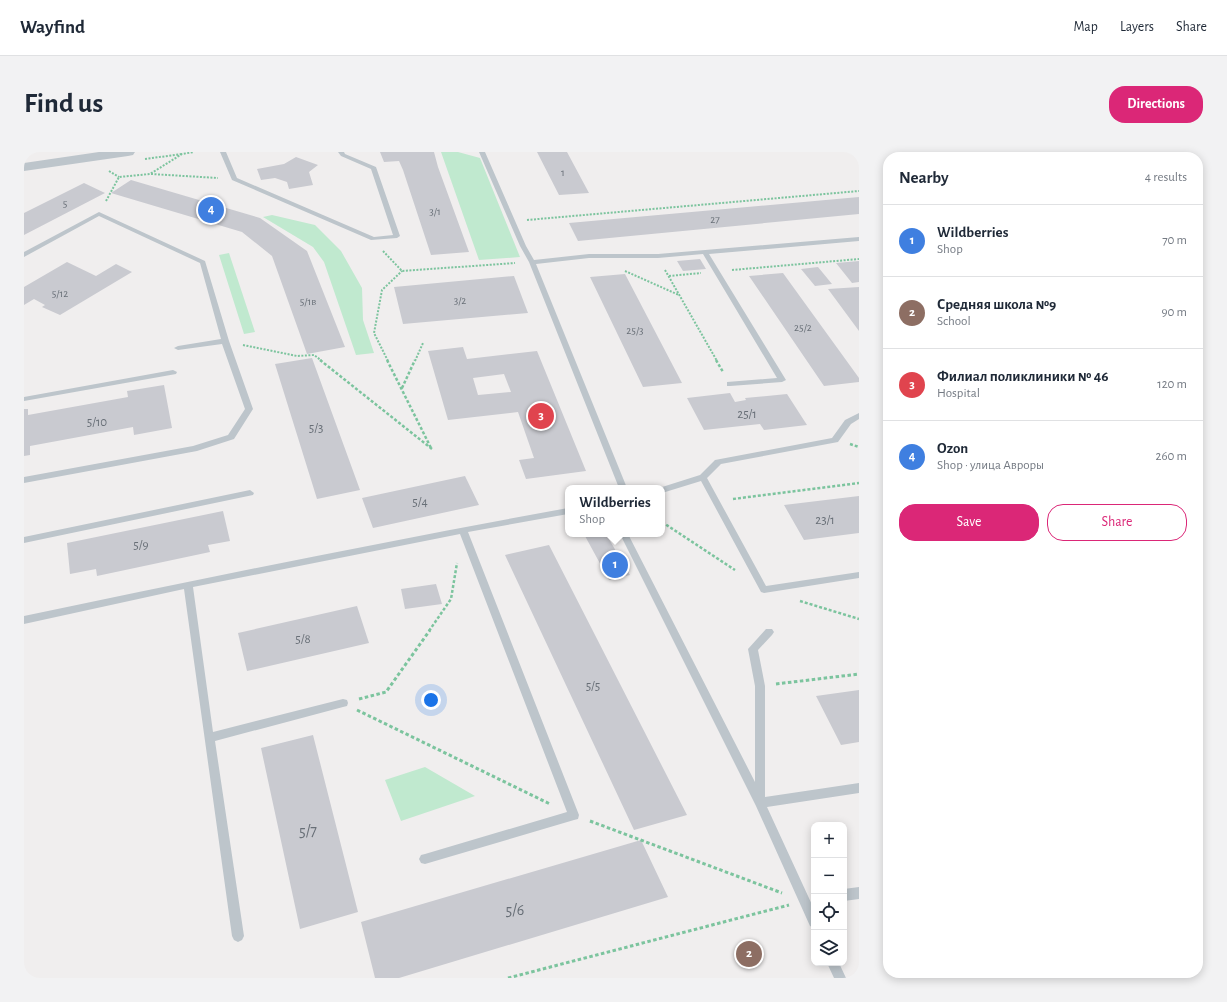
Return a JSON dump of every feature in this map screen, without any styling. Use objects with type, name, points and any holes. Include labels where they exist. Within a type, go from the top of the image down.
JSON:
[{"type":"street","points":[[24,167],[128,152]]},
{"type":"lane","points":[[223,152],[234,179],[373,239],[397,236],[374,168],[343,155],[341,152]]},
{"type":"lane","points":[[482,152],[512,221],[532,262],[622,485]]},
{"type":"lane","points":[[24,255],[99,214],[203,262],[225,341],[249,409],[231,437],[194,450],[24,480]]},
{"type":"lane","points":[[532,262],[589,256],[658,256],[859,239]]},
{"type":"lane","points":[[704,251],[782,380],[730,384]]},
{"type":"lane","points":[[178,348],[225,341]]},
{"type":"lane","points":[[24,399],[173,372]]},
{"type":"lane","points":[[665,489],[703,477],[718,462],[835,440],[848,422],[859,416]]},
{"type":"lane","points":[[703,477],[764,590],[859,575]]},
{"type":"lane","points":[[24,540],[250,493]]},
{"type":"lane","points":[[24,620],[188,585],[463,530],[565,512]]},
{"type":"lane","points":[[425,859],[574,815],[463,530]]},
{"type":"lane","points":[[625,537],[809,901]]},
{"type":"lane","points":[[188,585],[238,936]]},
{"type":"lane","points":[[760,803],[760,686],[753,649],[769,632]]},
{"type":"lane","points":[[209,738],[343,703]]},
{"type":"lane","points":[[760,803],[859,788]]},
{"type":"lane","points":[[847,895],[859,893]]},
{"type":"lane","points":[[834,966],[840,978]]},
{"type":"path","points":[[150,174],[182,154],[194,152]]},
{"type":"path","points":[[99,214],[119,177],[150,174],[234,179]]},
{"type":"path","points":[[512,221],[859,191]]},
{"type":"path","points":[[373,239],[402,270]]},
{"type":"path","points":[[658,256],[730,384]]},
{"type":"path","points":[[669,276],[859,259]]},
{"type":"path","points":[[225,341],[297,356],[314,355],[432,449],[374,333],[382,290],[402,270],[532,262]]},
{"type":"path","points":[[624,271],[680,295]]},
{"type":"path","points":[[402,389],[423,343]]},
{"type":"path","points":[[716,501],[859,483]]},
{"type":"path","points":[[343,703],[386,692],[451,599],[458,560]]},
{"type":"path","points":[[760,686],[859,674]]},
{"type":"path","points":[[343,703],[574,815],[809,901]]},
{"type":"path","points":[[508,978],[809,901]]},
{"type":"green space","points":[[441,152],[458,152],[480,158],[520,257],[479,260]]},
{"type":"green space","points":[[272,215],[315,225],[341,251],[362,288],[363,320],[374,353],[356,355],[324,262],[313,247],[263,217]]},
{"type":"green space","points":[[229,253],[255,332],[244,334],[219,255]]},
{"type":"green space","points":[[425,767],[475,796],[401,821],[385,780]]},
{"type":"building","points":[[380,152],[434,152],[469,252],[431,255],[399,161],[384,162]]},
{"type":"building","points":[[537,152],[567,152],[589,193],[559,195]]},
{"type":"building","points":[[296,157],[318,165],[309,172],[313,185],[289,189],[287,182],[275,178],[261,180],[257,169],[284,164]]},
{"type":"building","points":[[131,180],[260,218],[307,251],[345,347],[307,354],[272,256],[242,232],[111,193]]},
{"type":"building","points":[[84,183],[105,193],[24,235],[24,213]]},
{"type":"building","points":[[859,197],[859,214],[578,241],[569,223]]},
{"type":"building","points":[[700,259],[706,269],[683,271],[677,261]]},
{"type":"building","points":[[859,261],[859,282],[852,283],[836,263]]},
{"type":"building","points":[[67,262],[96,276],[116,264],[132,272],[60,315],[42,307],[45,305],[34,299],[24,305],[24,287]]},
{"type":"building","points":[[818,267],[832,284],[815,286],[801,269]]},
{"type":"building","points":[[783,273],[859,378],[859,382],[824,386],[749,276]]},
{"type":"building","points":[[625,274],[682,383],[643,387],[590,277]]},
{"type":"building","points":[[514,276],[528,313],[403,324],[394,287]]},
{"type":"building","points":[[859,287],[859,331],[828,289]]},
{"type":"building","points":[[463,347],[467,359],[537,351],[586,471],[526,479],[519,460],[534,458],[518,412],[448,420],[428,351]],"holes":[[[504,374],[511,392],[478,395],[473,378]]]},
{"type":"building","points":[[312,358],[360,490],[317,499],[275,364]]},
{"type":"building","points":[[164,385],[172,428],[134,435],[133,427],[30,446],[30,455],[24,456],[24,409],[28,409],[28,415],[128,397],[127,391]]},
{"type":"building","points":[[730,393],[735,402],[746,400],[745,398],[787,394],[807,425],[764,430],[760,424],[704,430],[687,398]]},
{"type":"building","points":[[465,476],[479,505],[373,528],[362,498]]},
{"type":"building","points":[[859,496],[859,533],[804,540],[784,505]]},
{"type":"building","points":[[223,511],[230,541],[208,545],[210,552],[97,576],[96,569],[70,574],[67,543]]},
{"type":"building","points":[[586,537],[608,537],[630,575],[609,580]]},
{"type":"building","points":[[549,545],[687,815],[634,830],[505,555]]},
{"type":"building","points":[[436,584],[442,604],[405,609],[401,589]]},
{"type":"building","points":[[357,606],[369,643],[247,671],[238,633]]},
{"type":"building","points":[[859,690],[859,742],[841,745],[816,696]]},
{"type":"building","points":[[313,735],[358,912],[300,929],[261,748]]},
{"type":"building","points":[[641,840],[668,897],[399,978],[375,978],[361,922]]},
{"type":"place","name":"Ozon","points":[[211,210]]},
{"type":"place","name":"Филиал поликлиники № 46","points":[[541,416]]},
{"type":"place","name":"Wildberries","points":[[615,565]]},
{"type":"place","name":"Средняя школа №9","points":[[749,954]]}]
